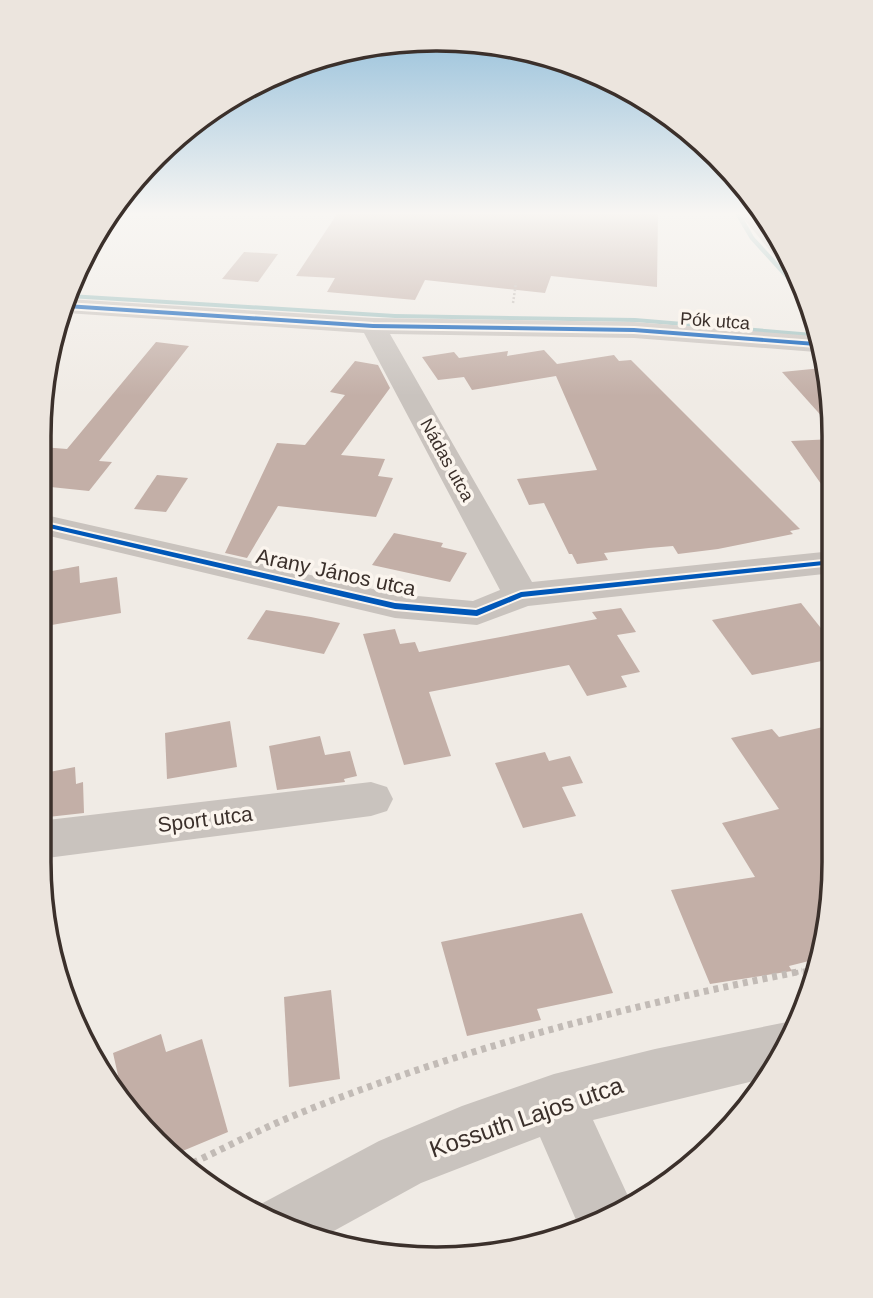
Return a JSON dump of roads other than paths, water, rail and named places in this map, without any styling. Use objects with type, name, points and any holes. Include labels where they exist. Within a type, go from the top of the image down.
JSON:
[{"type":"street","name":"Pók utca","points":[[73,306],[373,326],[634,330],[811,344]]},
{"type":"street","name":"Nádas utca","points":[[373,326],[521,595]]},
{"type":"street","name":"Arany János utca","points":[[51,526],[395,607],[477,613],[521,595],[822,563]]},
{"type":"street","name":"Sport utca","points":[[51,839],[371,799]]},
{"type":"street","name":"Kossuth Lajos utca","points":[[293,1219],[314,1206],[434,1146],[554,1102],[670,1070],[773,1051]]},
{"type":"street","points":[[554,1102],[603,1209]]},
{"type":"waterway","points":[[77,297],[395,316],[635,320],[808,335]]}]
